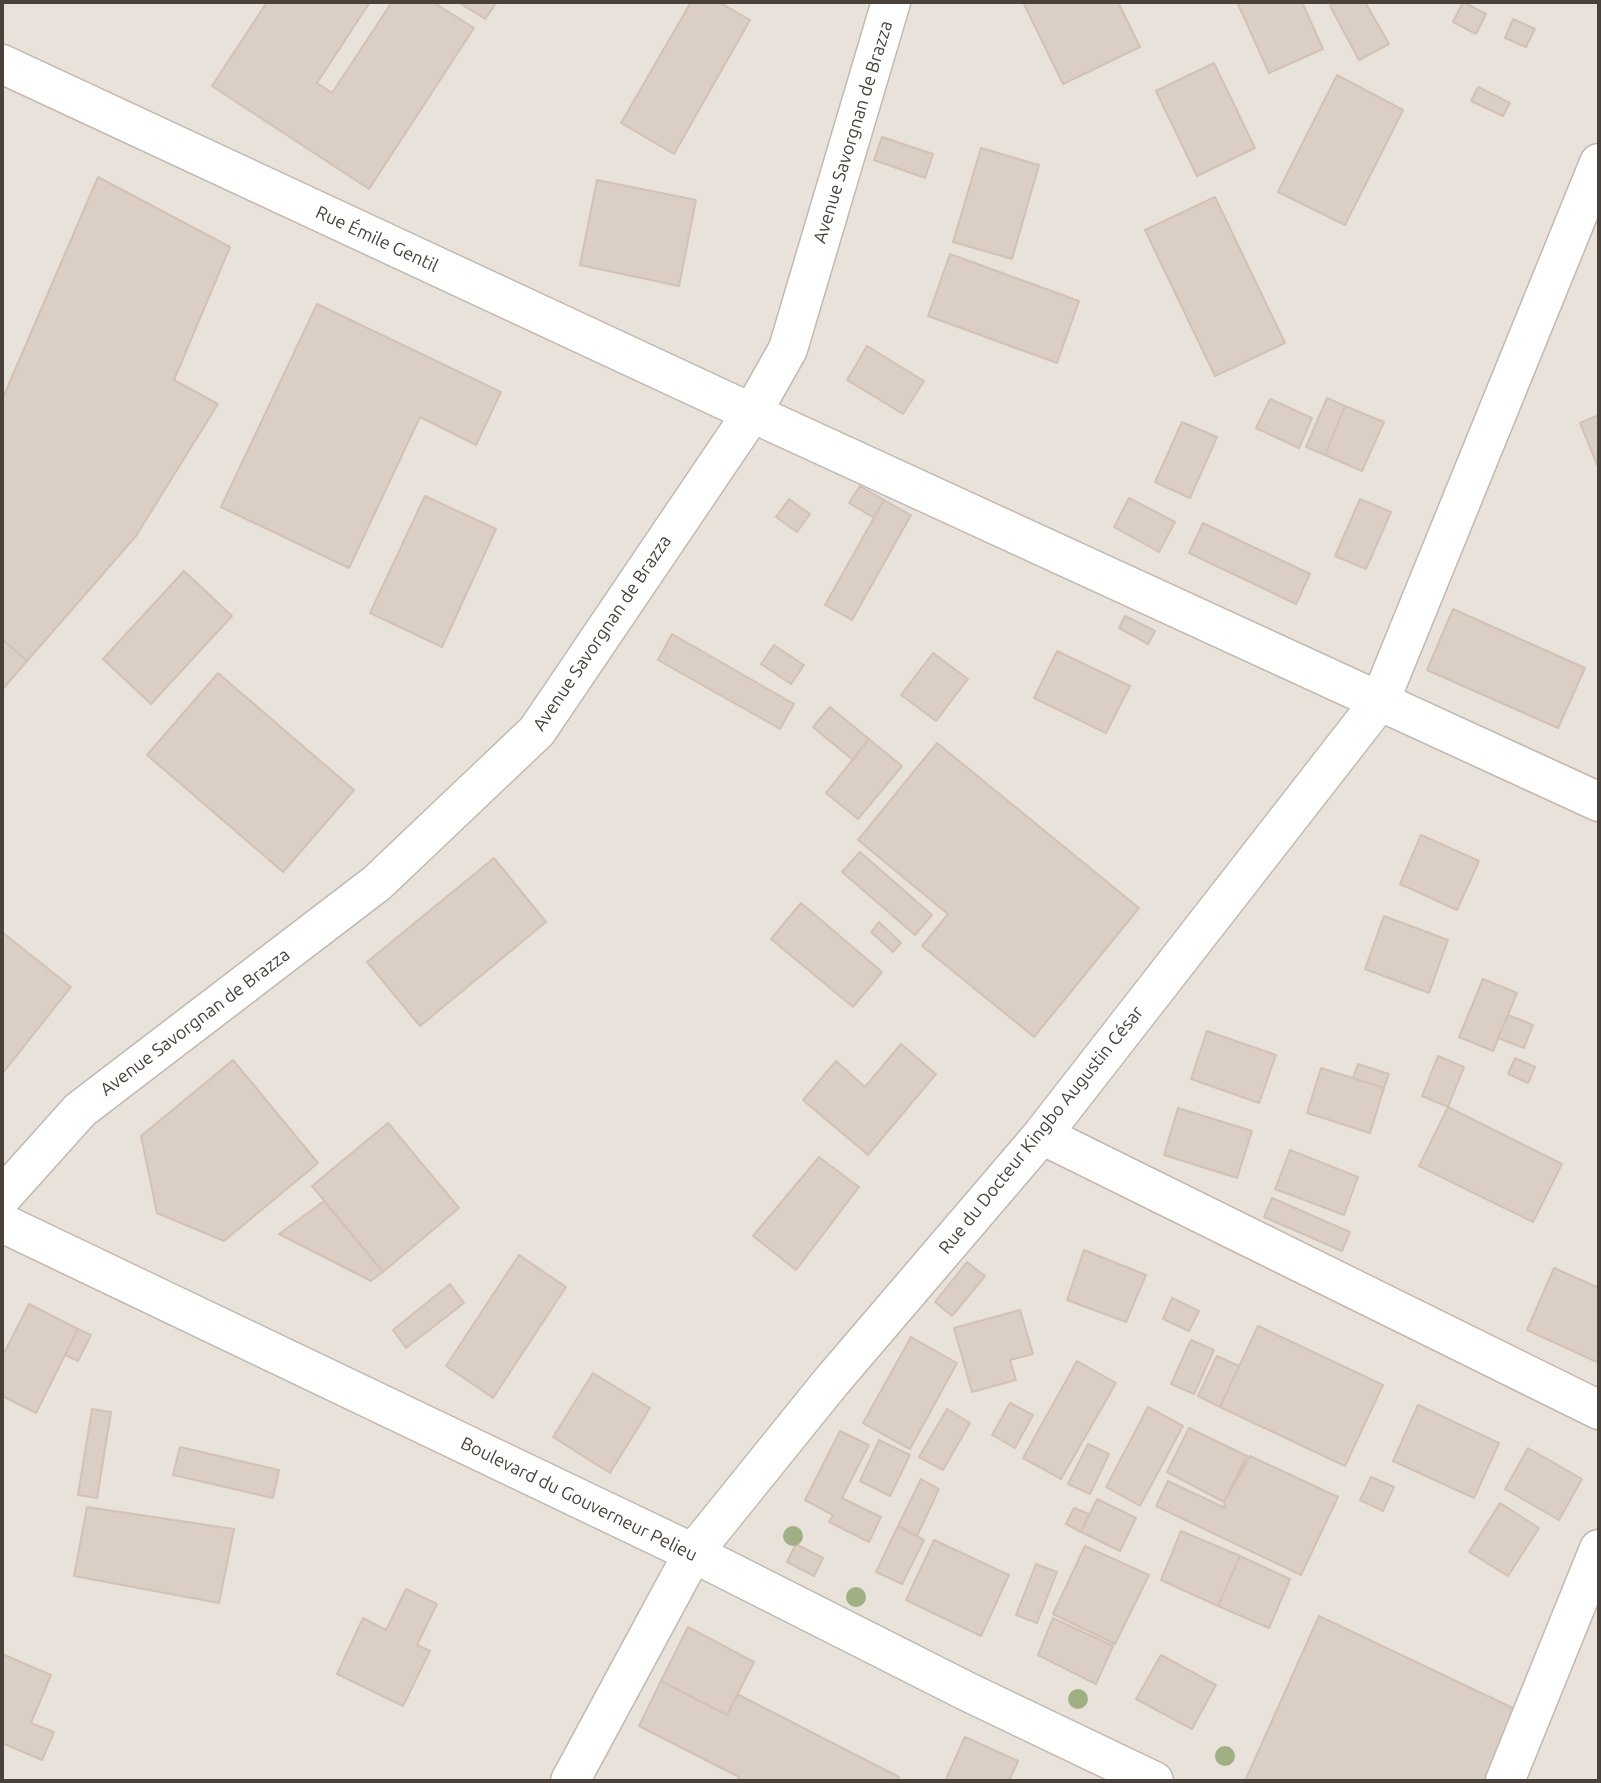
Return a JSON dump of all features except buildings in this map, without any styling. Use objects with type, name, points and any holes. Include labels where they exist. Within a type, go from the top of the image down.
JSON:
[{"type":"street","name":"Avenue Savorgnan de Brazza","points":[[2,1196],[80,1110],[377,883],[537,731],[752,414],[788,349],[891,2]]},
{"type":"street","name":"Rue Émile Gentil","points":[[2,64],[752,414],[1599,802]]},
{"type":"street","name":"Rue du Docteur Kingbo Augustin César","points":[[570,1781],[693,1553],[831,1382],[1042,1135],[1380,701],[1599,163]]},
{"type":"street","points":[[1042,1135],[1599,1410]]},
{"type":"street","name":"Boulevard du Gouverneur Pelieu","points":[[2,1223],[693,1553],[968,1692],[1154,1781]]},
{"type":"street","points":[[1504,1781],[1599,1549]]},
{"type":"shaded area","points":[[2,2],[1599,2],[1599,1781],[2,1781]]}]
